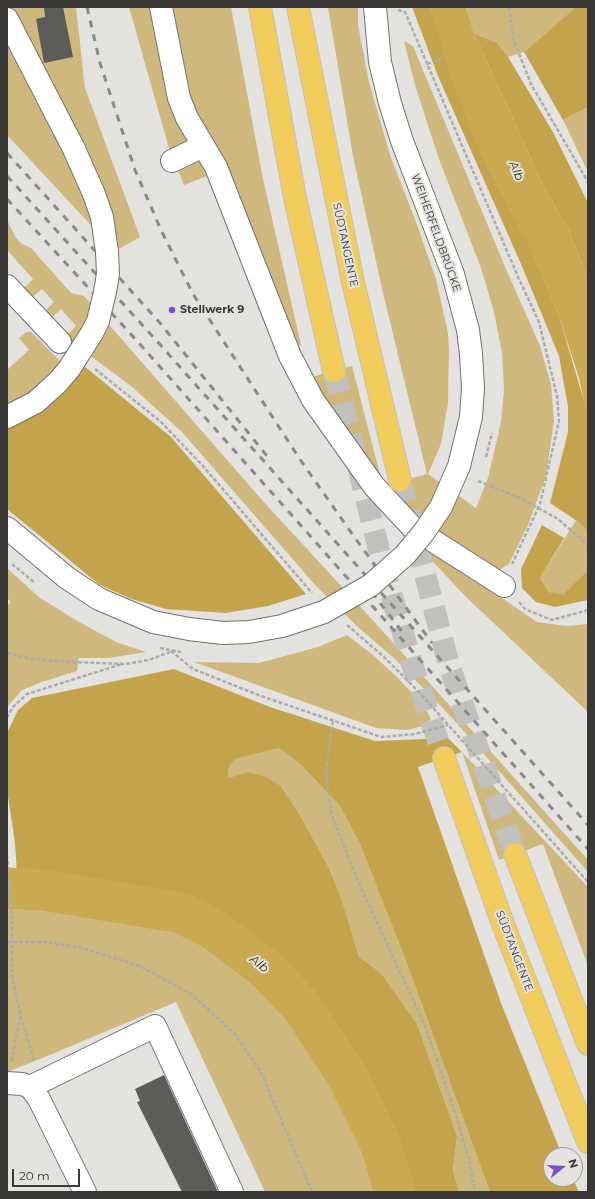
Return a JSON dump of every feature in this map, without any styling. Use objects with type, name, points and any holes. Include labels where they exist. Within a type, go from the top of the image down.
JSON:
[{"type":"highway","points":[[260,7],[295,198],[334,371]]},
{"type":"highway","name":"SÜDTANGENTE","points":[[298,7],[330,177],[353,282],[400,480]]},
{"type":"highway","name":"SÜDTANGENTE","points":[[444,758],[503,924],[588,1142]]},
{"type":"highway","points":[[515,854],[588,1044]]},
{"type":"street","points":[[161,7],[179,98],[187,118],[216,167],[290,356],[312,400],[374,486],[413,528],[504,586]]},
{"type":"street","name":"WEIHERFELDBRÜCKE","points":[[7,528],[66,578],[99,598],[153,622],[189,629],[223,633],[249,632],[282,626],[324,612],[371,584],[405,556],[424,532],[441,507],[459,466],[471,417],[473,388],[471,354],[468,330],[453,274],[402,141],[390,103],[380,62],[375,7]]},
{"type":"street","points":[[7,19],[74,149],[94,194],[102,217],[107,252],[108,274],[98,321],[81,350],[58,382],[36,402],[7,418]]},
{"type":"street","points":[[172,161],[203,146]]},
{"type":"street","points":[[7,286],[60,342]]},
{"type":"street","points":[[30,1087],[155,1026],[232,1192]]},
{"type":"street","points":[[7,1083],[22,1084],[30,1087],[39,1099],[85,1192]]},
{"type":"path","points":[[509,7],[514,41],[531,84],[588,182]]},
{"type":"path","points":[[396,10],[405,12],[519,279],[539,322],[557,396],[559,421],[540,504],[512,563],[504,586],[525,609],[552,620],[588,610]]},
{"type":"path","points":[[427,64],[444,58]]},
{"type":"path","points":[[479,480],[522,499],[558,519],[588,545]]},
{"type":"path","points":[[7,718],[12,708],[27,694],[125,664],[149,660],[171,652],[193,669],[261,696],[381,737],[415,734],[448,725]]},
{"type":"path","points":[[7,653],[49,660],[125,664]]},
{"type":"path","points":[[333,721],[326,770],[331,813],[357,879],[424,1026],[454,1109],[469,1160],[475,1192]]},
{"type":"path","points":[[7,855],[12,919],[12,976],[20,1014],[33,1054],[35,1068],[30,1087]]},
{"type":"path","points":[[7,942],[45,942],[82,948],[140,966],[191,994],[234,1033],[261,1072],[312,1192]]},
{"type":"path","points":[[7,1083],[20,1014]]},
{"type":"shaded area","points":[[7,7],[76,7],[85,88],[140,237],[115,251],[7,135]]},
{"type":"shaded area","points":[[129,7],[154,7],[196,145],[170,152]]},
{"type":"shaded area","points":[[166,7],[231,7],[263,179],[301,345],[292,346],[190,110]]},
{"type":"shaded area","points":[[328,7],[358,7],[358,25],[369,82],[390,155],[436,279],[448,333],[448,403],[441,444],[428,474],[476,508],[488,478],[501,422],[504,389],[502,353],[494,312],[481,268],[439,159],[415,85],[404,41],[413,46],[506,269],[540,346],[551,384],[554,421],[546,476],[528,525],[509,564],[499,570],[481,565],[395,503],[336,422],[308,378],[352,366],[383,486],[427,474],[383,293],[353,156]]},
{"type":"shaded area","points":[[412,7],[430,7],[559,316],[587,411],[588,531],[580,523],[550,503],[568,432],[568,407],[559,356],[521,264],[438,76]]},
{"type":"shaded area","points":[[466,7],[576,7],[524,52],[508,57],[497,43],[474,33]]},
{"type":"shaded area","points":[[576,7],[588,7],[588,107],[563,120],[524,52]]},
{"type":"shaded area","points":[[474,33],[497,43],[508,57],[553,132],[588,203],[588,280],[570,233],[542,183]]},
{"type":"shaded area","points":[[588,107],[588,172],[563,120]]},
{"type":"shaded area","points":[[200,153],[215,193],[207,176],[184,185],[176,166]]},
{"type":"shaded area","points":[[7,220],[16,238],[22,244],[31,248],[71,293],[84,296],[262,500],[389,638],[588,860],[588,872],[453,719],[396,660],[358,627],[316,586],[182,432],[131,386],[65,337],[76,326],[61,309],[48,321],[41,315],[54,302],[42,289],[28,301],[20,292],[33,279],[7,250]]},
{"type":"shaded area","points":[[27,332],[31,332],[62,363],[35,392],[7,408],[7,370],[29,350],[19,338]]},
{"type":"shaded area","points":[[84,366],[171,437],[306,594],[268,606],[226,613],[166,609],[132,599],[100,585],[7,509],[7,427]]},
{"type":"shaded area","points":[[588,485],[588,570],[563,596],[549,592],[540,578],[583,509]]},
{"type":"shaded area","points":[[367,491],[459,569],[537,622],[566,626],[588,624],[588,712],[465,596]]},
{"type":"shaded area","points":[[542,525],[564,538],[540,578],[549,592],[563,595],[588,570],[588,600],[555,607],[536,602],[522,588],[521,569]]},
{"type":"shaded area","points":[[7,568],[40,598],[79,622],[116,642],[146,652],[109,658],[79,658],[77,671],[22,690],[7,707],[7,606],[11,602],[7,598]]},
{"type":"shaded area","points":[[347,635],[373,655],[397,677],[425,707],[431,719],[423,726],[407,730],[376,728],[194,662],[259,663],[318,647]]},
{"type":"shaded area","points":[[174,669],[270,707],[375,741],[448,738],[462,752],[418,767],[501,1003],[559,1147],[543,1147],[543,1187],[577,1187],[579,1192],[490,1192],[406,961],[360,844],[340,806],[298,762],[279,748],[235,759],[228,769],[229,778],[248,772],[266,777],[281,786],[300,815],[328,866],[342,900],[359,957],[381,973],[417,1024],[457,1136],[453,1170],[459,1192],[395,1192],[381,1145],[348,1077],[303,1008],[267,970],[213,929],[181,913],[43,890],[18,889],[15,843],[7,790],[7,733],[18,710],[32,698]]},
{"type":"shaded area","points":[[279,748],[298,762],[340,806],[360,844],[406,961],[490,1192],[459,1192],[453,1170],[457,1136],[417,1024],[381,973],[359,957],[342,900],[328,866],[300,815],[281,786],[229,778],[228,769],[235,759]]},
{"type":"shaded area","points":[[462,752],[588,887],[588,966],[543,844],[499,860]]},
{"type":"shaded area","points":[[89,778],[151,908],[181,913],[213,929],[267,970],[303,1008],[348,1077],[381,1145],[395,1192],[265,1192],[176,1002],[7,1072],[7,888],[43,890],[93,898]]},
{"type":"water","points":[[430,7],[466,7],[474,33],[542,183],[570,233],[588,280],[588,420],[579,378],[559,316],[532,252],[480,154],[451,79]]},
{"type":"building","points":[[44,7],[63,7],[73,57],[44,63],[36,19],[45,17]]},
{"type":"building","points":[[164,1075],[218,1192],[182,1192],[137,1102],[140,1101],[135,1089]]},
{"type":"waterway","name":"Alb","points":[[7,888],[43,890],[181,913],[213,929],[267,970],[303,1008],[348,1077],[381,1145],[395,1192]]},
{"type":"tunnel","points":[[334,371],[384,570],[413,667],[444,758]]},
{"type":"tunnel","points":[[400,480],[449,665],[515,854]]},
{"type":"railway","points":[[87,7],[100,63],[135,170],[161,230],[193,294],[299,458],[355,538],[432,643]]},
{"type":"railway","points":[[7,153],[160,323],[271,461]]},
{"type":"railway","points":[[7,176],[155,339],[588,825]]},
{"type":"railway","points":[[7,199],[138,342],[588,849]]},
{"type":"railway","points":[[363,581],[404,634]]},
{"type":"place","name":"Stellwerk 9","points":[[172,310]]}]
